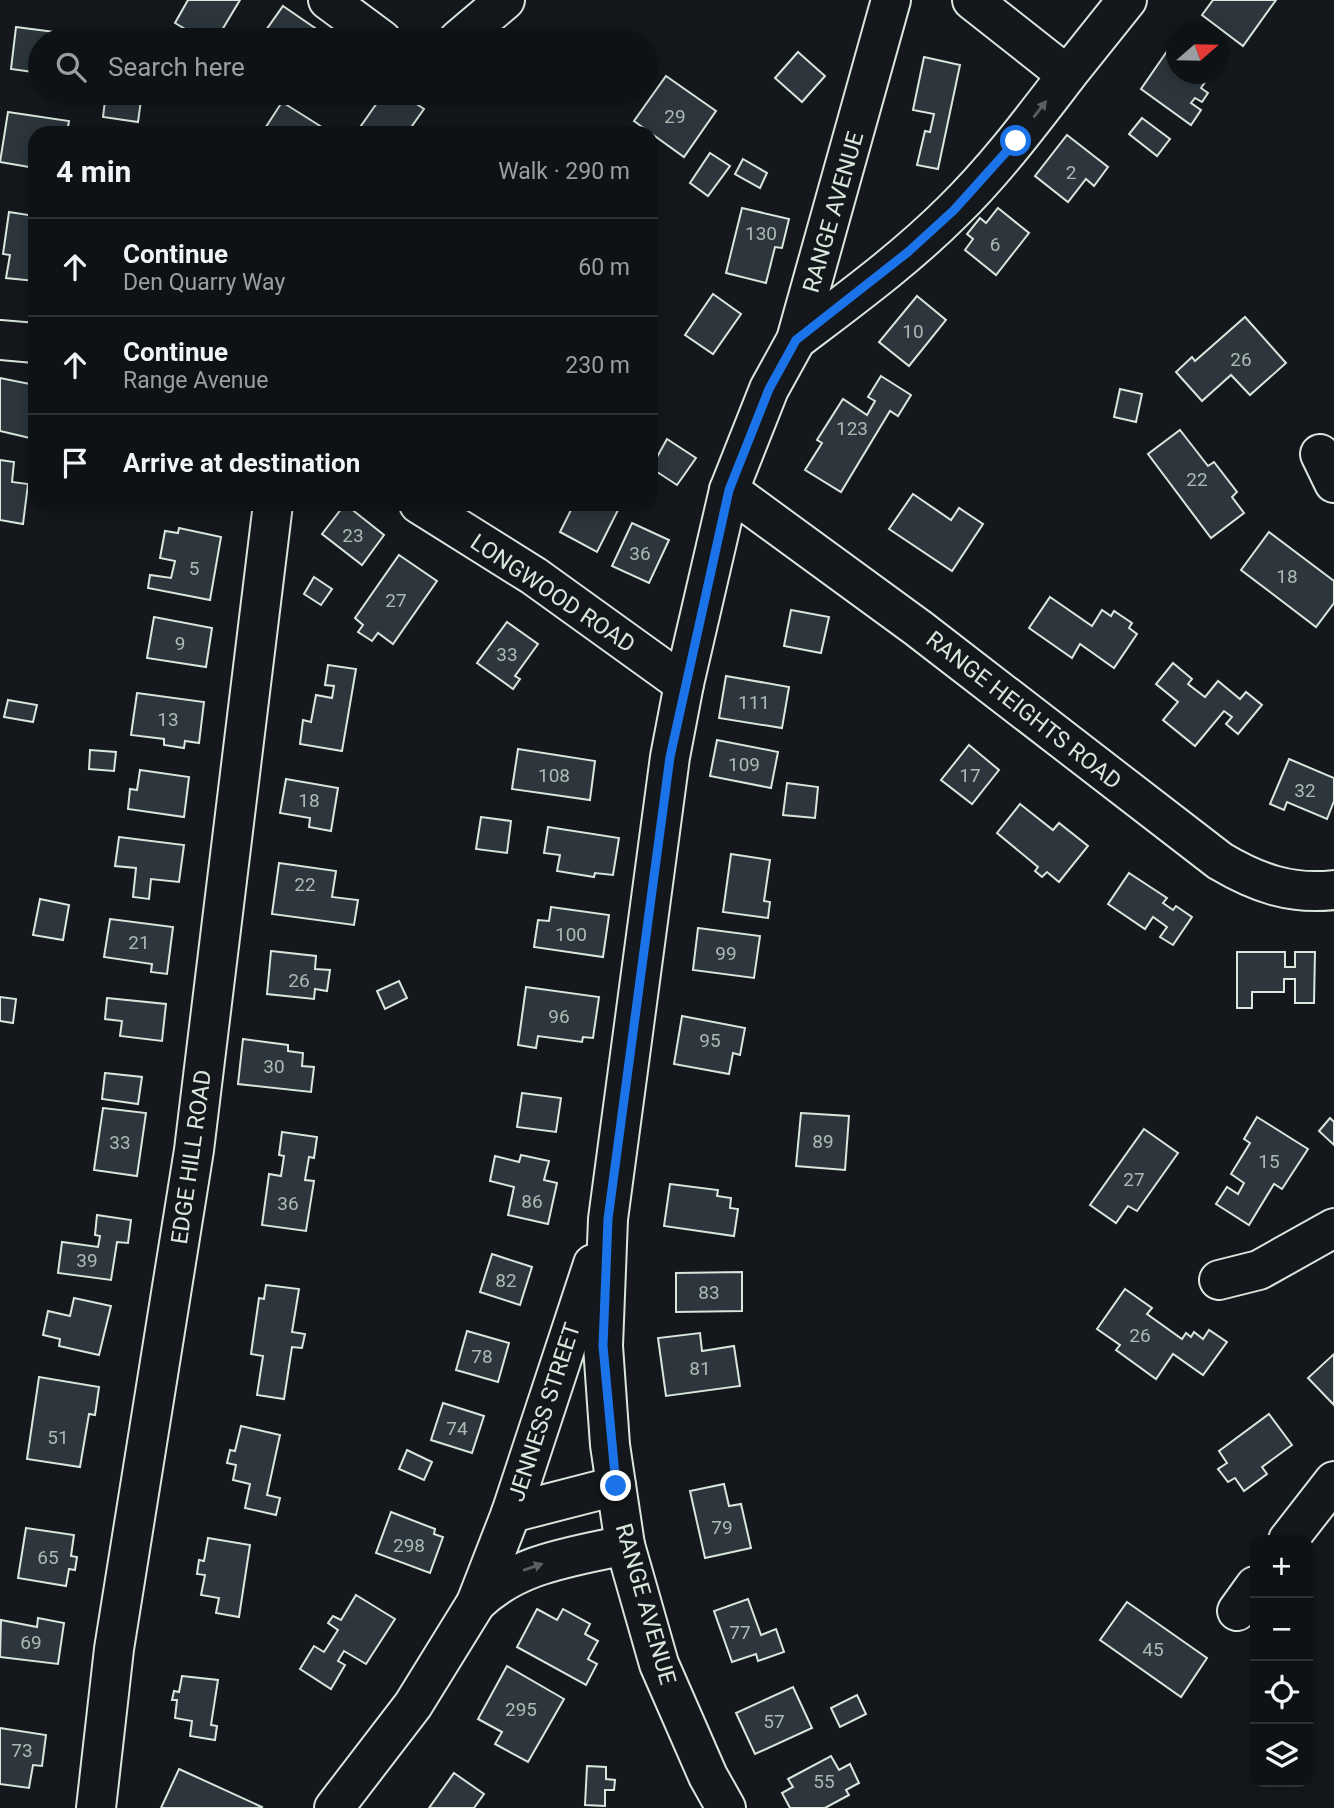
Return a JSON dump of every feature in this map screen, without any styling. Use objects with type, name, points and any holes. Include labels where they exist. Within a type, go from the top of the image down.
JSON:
[{"type":"street","points":[[328,0],[366,28]]},
{"type":"street","points":[[472,28],[505,0]]},
{"type":"street","name":"RANGE AVENUE","points":[[726,1808],[708,1776],[659,1664],[625,1545],[616,1486],[603,1346],[608,1219],[670,757],[729,490],[769,389],[796,340],[891,0]]},
{"type":"street","points":[[972,0],[1067,75]]},
{"type":"street","points":[[796,340],[908,252],[954,210],[1016,141],[1127,0]]},
{"type":"street","points":[[0,340],[28,342]]},
{"type":"street","name":"RANGE HEIGHTS ROAD","points":[[729,490],[918,628],[1220,861],[1273,887],[1311,893],[1334,890]]},
{"type":"street","name":"EDGE HILL ROAD","points":[[96,1808],[114,1649],[194,1150],[272,511]]},
{"type":"street","name":"LONGWOOD ROAD","points":[[430,511],[534,576],[684,684]]},
{"type":"street","name":"JENNESS STREET","points":[[334,1808],[413,1705],[476,1603],[511,1513],[608,1219]]},
{"type":"street","points":[[1219,1280],[1259,1269],[1334,1228]]},
{"type":"street","points":[[1292,1535],[1334,1481]]},
{"type":"street","points":[[511,1513],[616,1486]]},
{"type":"street","name":"JENNESS STREET","points":[[476,1603],[491,1588],[529,1567],[625,1545]]},
{"type":"building","points":[[188,0],[240,0],[223,28],[184,28],[175,23]]},
{"type":"building","points":[[1213,0],[1276,0],[1243,46],[1229,35],[1229,21],[1210,21],[1202,15]]},
{"type":"building","points":[[283,6],[315,28],[267,28]]},
{"type":"building","points":[[16,27],[28,29],[28,71],[11,69]]},
{"type":"building","points":[[798,52],[825,76],[802,102],[775,78]]},
{"type":"building","points":[[1166,53],[1166,84],[1204,84],[1201,88],[1208,93],[1202,102],[1195,98],[1191,103],[1201,110],[1191,125],[1141,89]]},
{"type":"building","points":[[924,57],[960,65],[938,169],[917,165],[925,131],[930,132],[934,114],[913,110]]},
{"type":"building","points":[[666,76],[716,111],[684,157],[658,138],[658,126],[641,126],[634,121],[645,105],[658,105],[658,87]]},
{"type":"building","points":[[104,105],[140,105],[138,122],[103,117]]},
{"type":"building","points":[[280,105],[287,105],[320,126],[267,126]]},
{"type":"building","points":[[376,105],[418,105],[424,109],[412,126],[361,126]]},
{"type":"building","points":[[8,112],[69,121],[68,126],[28,126],[28,167],[0,162]]},
{"type":"building","points":[[1142,118],[1170,139],[1157,156],[1129,134]]},
{"type":"building","points":[[1067,135],[1108,167],[1094,186],[1086,179],[1068,202],[1035,176]]},
{"type":"building","points":[[710,153],[730,166],[708,196],[690,183]]},
{"type":"building","points":[[743,159],[767,173],[760,188],[735,174]]},
{"type":"building","points":[[742,208],[789,219],[782,248],[775,247],[766,283],[726,273]]},
{"type":"building","points":[[998,208],[1029,233],[996,275],[965,250],[973,239],[967,234],[980,218],[986,223]]},
{"type":"building","points":[[9,212],[28,215],[28,280],[6,278],[10,255],[3,254]]},
{"type":"building","points":[[713,294],[741,314],[713,354],[685,335]]},
{"type":"building","points":[[917,296],[946,320],[909,366],[879,342]]},
{"type":"building","points":[[1245,317],[1286,363],[1250,395],[1231,375],[1202,401],[1176,372],[1192,357],[1195,361]]},
{"type":"building","points":[[881,376],[911,395],[898,416],[890,411],[841,492],[805,470],[822,443],[817,440],[843,399],[867,415],[875,401],[868,397]]},
{"type":"building","points":[[0,378],[28,384],[28,438],[0,431]]},
{"type":"building","points":[[1120,389],[1142,394],[1136,422],[1114,417]]},
{"type":"building","points":[[1180,430],[1208,466],[1214,462],[1237,492],[1232,497],[1244,513],[1211,538],[1148,454]]},
{"type":"building","points":[[667,439],[696,458],[677,485],[658,473],[658,455]]},
{"type":"building","points":[[0,460],[14,462],[12,482],[28,484],[23,524],[0,520]]},
{"type":"building","points":[[913,494],[951,520],[959,508],[983,524],[952,571],[889,529]]},
{"type":"building","points":[[340,511],[354,511],[384,535],[362,565],[322,534]]},
{"type":"building","points":[[570,511],[618,511],[597,552],[560,532]]},
{"type":"building","points":[[632,523],[669,540],[649,583],[612,566]]},
{"type":"building","points":[[179,528],[221,537],[210,600],[148,588],[150,575],[171,578],[175,561],[160,558],[165,531],[178,533]]},
{"type":"building","points":[[1269,532],[1334,581],[1334,603],[1316,627],[1241,570]]},
{"type":"building","points":[[399,555],[437,581],[393,644],[378,633],[372,641],[358,632],[363,625],[355,618]]},
{"type":"building","points":[[314,577],[332,589],[321,605],[304,594]]},
{"type":"building","points":[[1050,597],[1092,626],[1102,610],[1111,616],[1114,611],[1132,623],[1129,628],[1137,634],[1114,668],[1080,644],[1072,658],[1029,628]]},
{"type":"building","points":[[791,610],[829,617],[821,653],[784,646]]},
{"type":"building","points":[[154,617],[212,628],[206,667],[147,658]]},
{"type":"building","points":[[507,622],[538,644],[515,676],[520,679],[513,689],[477,663]]},
{"type":"building","points":[[1173,663],[1192,679],[1188,684],[1205,697],[1218,681],[1240,699],[1246,692],[1262,705],[1238,734],[1226,724],[1232,717],[1224,711],[1195,746],[1163,720],[1178,702],[1156,684]]},
{"type":"building","points":[[328,665],[356,669],[342,751],[300,744],[303,720],[311,722],[316,695],[332,698],[334,686],[325,685]]},
{"type":"building","points":[[726,676],[789,687],[782,728],[719,718]]},
{"type":"building","points":[[137,693],[204,702],[199,743],[185,741],[184,748],[164,745],[164,739],[131,735]]},
{"type":"building","points":[[8,700],[37,705],[33,722],[4,717]]},
{"type":"building","points":[[717,740],[778,752],[771,788],[710,776]]},
{"type":"building","points":[[969,745],[999,770],[972,804],[941,780]]},
{"type":"building","points":[[518,749],[595,761],[590,800],[512,789]]},
{"type":"building","points":[[90,750],[116,752],[114,771],[89,769]]},
{"type":"building","points":[[1289,759],[1334,778],[1334,801],[1327,819],[1287,802],[1284,810],[1270,804]]},
{"type":"building","points":[[140,770],[189,777],[184,817],[128,809],[130,789],[137,790]]},
{"type":"building","points":[[286,779],[338,788],[331,831],[309,827],[310,818],[280,813]]},
{"type":"building","points":[[787,783],[818,787],[815,818],[783,815]]},
{"type":"building","points":[[1020,804],[1053,830],[1059,823],[1088,846],[1059,882],[1047,872],[1042,877],[1035,871],[1038,867],[997,833]]},
{"type":"building","points":[[481,817],[511,821],[507,853],[476,849]]},
{"type":"building","points":[[548,827],[619,838],[613,875],[595,873],[594,877],[557,871],[560,855],[544,853]]},
{"type":"building","points":[[119,837],[184,845],[179,882],[151,879],[149,899],[133,897],[136,868],[115,866]]},
{"type":"building","points":[[731,854],[770,860],[764,901],[770,902],[768,918],[723,912]]},
{"type":"building","points":[[279,863],[336,871],[332,897],[358,900],[354,925],[272,914]]},
{"type":"building","points":[[1129,873],[1167,898],[1163,903],[1173,910],[1176,906],[1192,917],[1173,945],[1160,937],[1167,927],[1153,917],[1145,929],[1108,904]]},
{"type":"building","points":[[40,899],[69,905],[63,940],[33,935]]},
{"type":"building","points":[[551,907],[609,915],[603,957],[534,947],[538,920],[549,921]]},
{"type":"building","points":[[110,919],[173,927],[167,974],[151,972],[152,964],[104,957]]},
{"type":"building","points":[[698,928],[760,936],[754,978],[693,970]]},
{"type":"building","points":[[271,951],[316,956],[315,969],[330,970],[327,991],[315,989],[314,999],[267,994]]},
{"type":"building","points":[[1237,952],[1285,952],[1285,967],[1295,967],[1295,952],[1315,952],[1314,1003],[1295,1003],[1295,979],[1284,979],[1284,992],[1252,992],[1252,1008],[1237,1008]]},
{"type":"building","points":[[399,981],[407,998],[385,1009],[377,991]]},
{"type":"building","points":[[526,987],[599,997],[593,1038],[583,1037],[582,1042],[538,1036],[536,1048],[518,1045]]},
{"type":"building","points":[[0,997],[16,999],[13,1023],[0,1021]]},
{"type":"building","points":[[107,998],[166,1004],[162,1041],[120,1036],[122,1021],[105,1019]]},
{"type":"building","points":[[682,1016],[745,1028],[740,1055],[733,1053],[729,1074],[674,1064]]},
{"type":"building","points":[[243,1039],[288,1045],[288,1051],[303,1053],[302,1066],[314,1067],[311,1092],[238,1084]]},
{"type":"building","points":[[105,1073],[142,1077],[138,1104],[102,1099]]},
{"type":"building","points":[[522,1093],[561,1098],[556,1132],[517,1127]]},
{"type":"building","points":[[103,1108],[146,1113],[137,1176],[94,1170]]},
{"type":"building","points":[[801,1113],[849,1116],[845,1170],[796,1166]]},
{"type":"building","points":[[1257,1117],[1308,1149],[1282,1189],[1274,1184],[1249,1225],[1216,1204],[1227,1187],[1238,1194],[1244,1183],[1231,1174],[1250,1143],[1244,1139]]},
{"type":"building","points":[[1330,1118],[1334,1122],[1334,1145],[1319,1131]]},
{"type":"building","points":[[1144,1129],[1178,1153],[1137,1211],[1128,1206],[1116,1223],[1090,1205]]},
{"type":"building","points":[[282,1132],[317,1137],[314,1158],[309,1157],[305,1180],[314,1181],[306,1231],[262,1225],[269,1174],[281,1176],[284,1156],[279,1155]]},
{"type":"building","points":[[521,1155],[549,1161],[544,1180],[557,1183],[548,1224],[508,1215],[514,1187],[490,1181],[495,1156],[519,1162]]},
{"type":"building","points":[[670,1184],[718,1190],[717,1196],[731,1198],[730,1208],[738,1209],[734,1236],[664,1226]]},
{"type":"building","points":[[97,1215],[131,1220],[128,1243],[117,1242],[111,1280],[58,1273],[62,1242],[98,1247],[100,1236],[95,1235]]},
{"type":"building","points":[[492,1254],[532,1267],[520,1305],[480,1292]]},
{"type":"building","points":[[742,1272],[742,1311],[676,1312],[676,1273]]},
{"type":"building","points":[[266,1285],[299,1289],[292,1332],[305,1334],[302,1348],[292,1347],[284,1399],[257,1395],[263,1356],[251,1354],[259,1298],[264,1299]]},
{"type":"building","points":[[1125,1289],[1152,1308],[1147,1314],[1182,1339],[1186,1333],[1191,1337],[1194,1332],[1203,1339],[1209,1330],[1227,1342],[1203,1375],[1173,1354],[1156,1379],[1116,1350],[1120,1345],[1097,1329]]},
{"type":"building","points":[[74,1298],[111,1306],[99,1355],[59,1346],[60,1339],[43,1335],[48,1311],[70,1316]]},
{"type":"building","points":[[467,1331],[509,1343],[498,1382],[456,1370]]},
{"type":"building","points":[[700,1333],[702,1351],[734,1346],[740,1386],[666,1396],[658,1338]]},
{"type":"building","points":[[1334,1354],[1334,1405],[1308,1378]]},
{"type":"building","points":[[39,1377],[99,1387],[95,1415],[89,1414],[80,1467],[27,1459]]},
{"type":"building","points":[[443,1403],[484,1416],[472,1453],[431,1440]]},
{"type":"building","points":[[1269,1414],[1292,1445],[1262,1467],[1267,1474],[1244,1491],[1235,1478],[1228,1482],[1218,1469],[1227,1463],[1219,1451]]},
{"type":"building","points":[[241,1426],[280,1435],[267,1495],[280,1498],[276,1515],[245,1508],[250,1484],[233,1480],[236,1465],[227,1463],[230,1450],[235,1451]]},
{"type":"building","points":[[407,1450],[432,1462],[424,1480],[399,1469]]},
{"type":"building","points":[[724,1484],[729,1506],[741,1504],[751,1548],[705,1558],[690,1491]]},
{"type":"building","points":[[391,1512],[435,1529],[434,1534],[443,1537],[430,1573],[376,1553]]},
{"type":"building","points":[[26,1528],[74,1535],[71,1556],[77,1557],[75,1570],[69,1569],[66,1586],[18,1578]]},
{"type":"building","points":[[208,1538],[250,1545],[239,1617],[216,1613],[219,1598],[201,1595],[205,1575],[197,1574],[199,1560],[204,1561]]},
{"type":"building","points":[[356,1595],[395,1619],[366,1664],[344,1651],[338,1661],[345,1665],[331,1689],[300,1669],[314,1646],[324,1652],[338,1630],[328,1623],[333,1616],[341,1620]]},
{"type":"building","points":[[748,1599],[761,1635],[776,1629],[784,1652],[758,1661],[756,1654],[732,1662],[714,1611]]},
{"type":"building","points":[[1127,1602],[1207,1658],[1181,1697],[1100,1640]]},
{"type":"building","points":[[537,1609],[557,1620],[563,1609],[590,1624],[585,1634],[598,1641],[588,1659],[597,1664],[586,1685],[517,1647]]},
{"type":"building","points":[[38,1618],[64,1623],[58,1664],[0,1657],[1,1620],[37,1627]]},
{"type":"building","points":[[507,1666],[564,1699],[528,1762],[495,1744],[502,1732],[478,1719]]},
{"type":"building","points":[[182,1676],[218,1680],[211,1725],[217,1726],[215,1740],[190,1736],[192,1721],[175,1718],[177,1700],[172,1700],[174,1691],[179,1692]]},
{"type":"building","points":[[793,1687],[812,1728],[755,1754],[736,1713]]},
{"type":"building","points":[[857,1695],[866,1714],[840,1727],[831,1708]]},
{"type":"building","points":[[0,1728],[46,1735],[42,1766],[33,1765],[29,1788],[0,1784]]},
{"type":"building","points":[[831,1756],[839,1770],[850,1764],[859,1783],[846,1790],[849,1795],[825,1808],[790,1808],[782,1793],[793,1787],[788,1779]]},
{"type":"building","points":[[587,1766],[606,1767],[606,1779],[615,1780],[614,1790],[605,1790],[605,1806],[585,1805]]},
{"type":"building","points":[[179,1769],[262,1807],[161,1808]]},
{"type":"building","points":[[454,1773],[484,1794],[474,1808],[429,1808]]},
{"type":"route","points":[[616,1486],[610,1445],[603,1346],[608,1219],[670,757],[729,490],[769,389],[796,340],[908,252],[954,210],[1016,141]]}]
